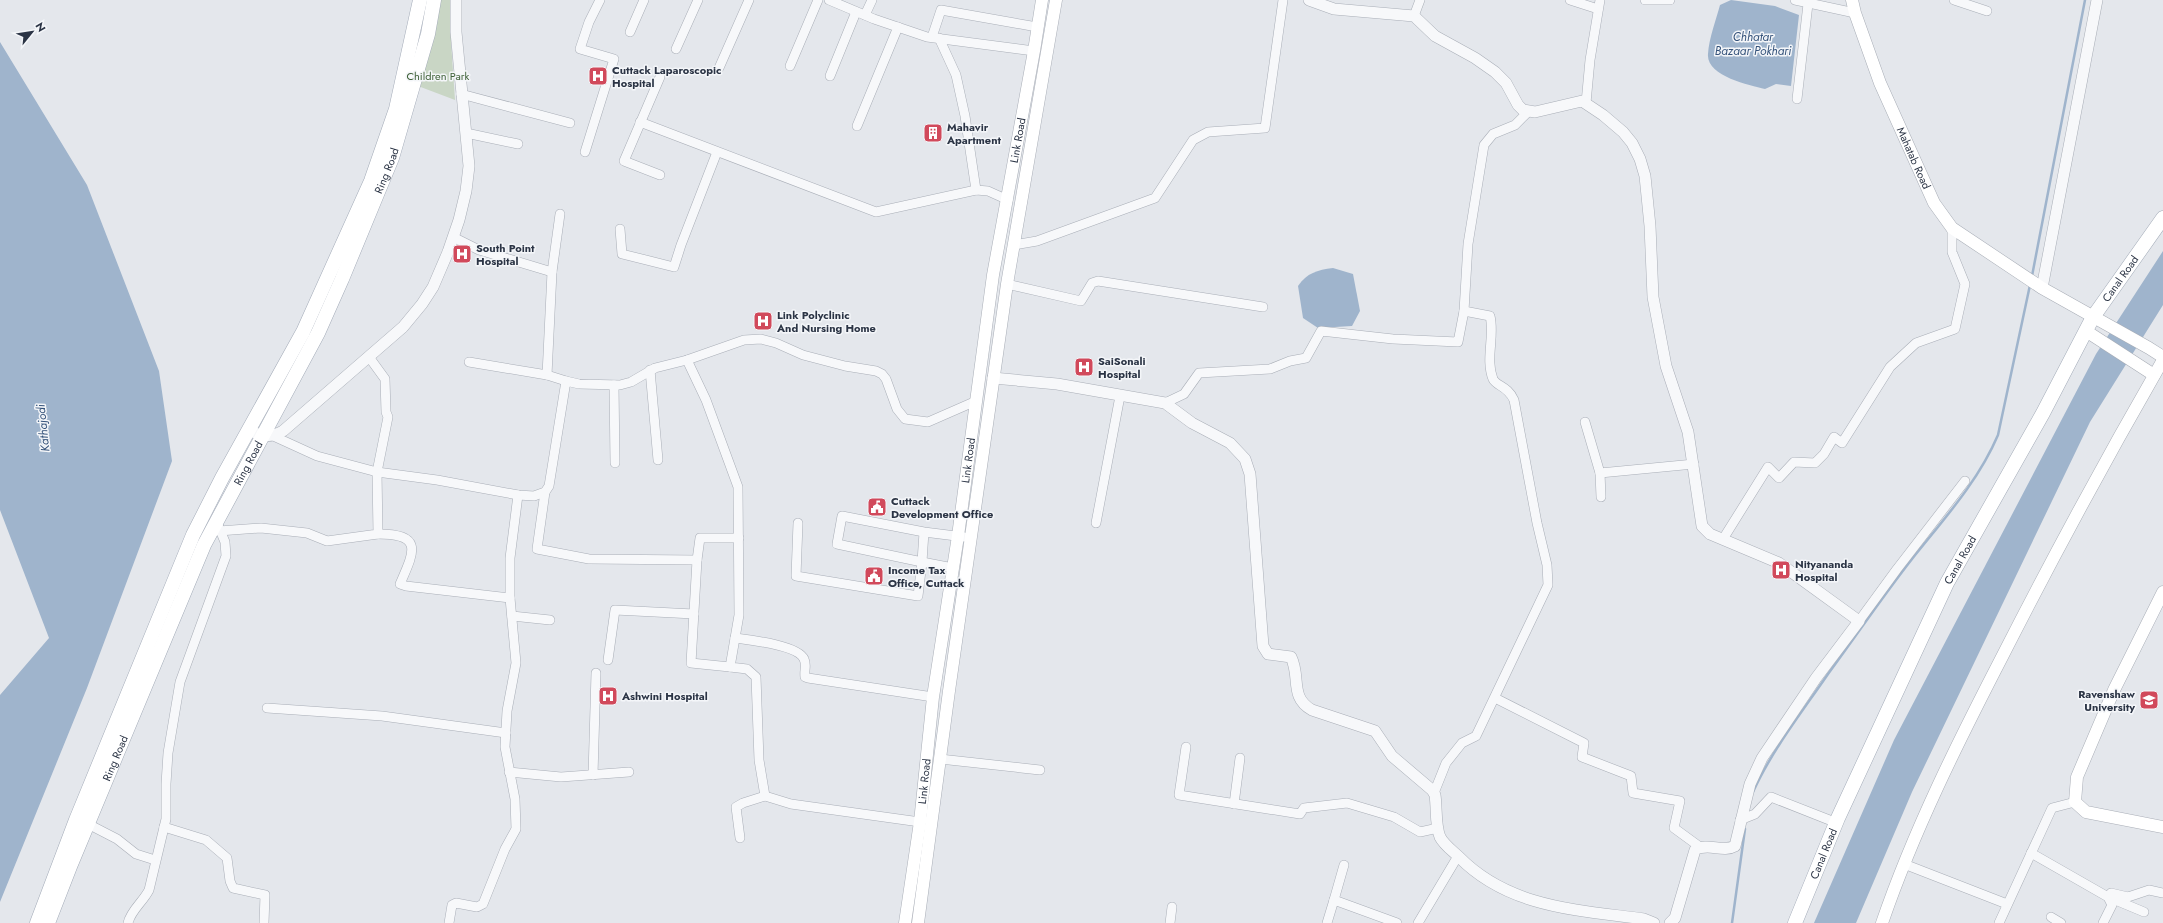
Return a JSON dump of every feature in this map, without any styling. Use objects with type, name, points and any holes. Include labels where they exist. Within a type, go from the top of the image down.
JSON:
[{"type":"main road","name":"Ring Road","points":[[48,923],[175,611],[218,526],[261,434],[302,332],[371,181],[396,109],[420,0]]},
{"type":"main road","name":"Ring Road","points":[[37,923],[76,820],[194,535],[222,478],[261,434],[318,333],[392,158],[428,34],[434,0]]},
{"type":"main road","name":"Link Road","points":[[905,923],[920,822],[933,697],[958,536],[993,275],[1007,206],[1042,0]]},
{"type":"main road","name":"Link Road","points":[[918,923],[1007,284],[1056,0]]},
{"type":"main road","name":"Mahatab Road","points":[[1852,0],[1855,13],[1880,83],[1934,203],[1952,228],[2040,287],[2149,348],[2163,358]]},
{"type":"main road","points":[[1007,206],[1019,214]]},
{"type":"main road","name":"Canal Road","points":[[1796,923],[1837,823],[1947,583],[2043,412],[2086,331],[2096,319],[2163,218]]},
{"type":"main road","points":[[2086,331],[2154,375]]},
{"type":"main road","points":[[1882,923],[1904,864],[1955,749],[2079,509],[2163,358]]},
{"type":"main road","points":[[2163,592],[2114,690],[2077,777],[2075,802],[2086,812],[2163,827]]},
{"type":"street","points":[[261,434],[283,430],[369,357],[403,327],[422,304],[433,287],[453,237],[466,191],[469,166],[456,32],[456,0]]},
{"type":"street","points":[[585,152],[614,59],[580,49],[589,22],[600,0]]},
{"type":"street","points":[[630,32],[644,0]]},
{"type":"street","points":[[676,49],[698,0]]},
{"type":"street","points":[[719,68],[749,0]]},
{"type":"street","points":[[790,66],[818,0]]},
{"type":"street","points":[[829,0],[898,27],[936,38],[1034,51]]},
{"type":"street","points":[[830,76],[861,13],[872,0]]},
{"type":"street","points":[[1014,245],[1037,241],[1155,198],[1193,140],[1208,132],[1265,128],[1283,0]]},
{"type":"street","points":[[1309,0],[1334,9],[1414,16],[1435,36],[1475,58],[1495,72],[1506,83],[1518,105],[1523,110],[1551,110],[1582,101],[1623,132],[1632,143],[1640,159],[1645,176],[1650,226],[1653,297],[1666,366],[1688,432],[1694,464],[1702,526],[1706,531],[1779,563],[1859,622]]},
{"type":"street","points":[[1414,16],[1420,0]]},
{"type":"street","points":[[1570,0],[1599,4],[1586,103]]},
{"type":"street","points":[[1645,0],[1670,0]]},
{"type":"street","points":[[1795,0],[1855,13]]},
{"type":"street","points":[[1954,0],[1987,11]]},
{"type":"street","points":[[2040,287],[2098,0]]},
{"type":"street","points":[[1797,99],[1808,4]]},
{"type":"street","points":[[976,190],[965,116],[956,75],[936,38],[941,10],[1037,27]]},
{"type":"street","points":[[857,126],[898,27]]},
{"type":"street","points":[[660,77],[624,161],[660,175]]},
{"type":"street","points":[[461,94],[570,123]]},
{"type":"street","points":[[1165,403],[1184,394],[1199,373],[1270,369],[1290,361],[1306,358],[1321,331],[1393,339],[1458,342],[1464,311],[1468,244],[1484,145],[1492,134],[1515,125],[1529,111]]},
{"type":"street","points":[[640,122],[876,212],[976,190],[988,191],[1007,206]]},
{"type":"street","points":[[466,133],[518,144]]},
{"type":"street","points":[[620,229],[622,254],[674,267],[681,245],[718,152]]},
{"type":"street","points":[[547,375],[552,272],[560,214]]},
{"type":"street","points":[[1723,539],[1768,467],[1778,478],[1794,462],[1815,463],[1824,454],[1834,437],[1842,443],[1890,367],[1916,343],[1955,329],[1965,284],[1952,252],[1952,228]]},
{"type":"street","points":[[453,237],[479,250],[552,272]]},
{"type":"street","points":[[1007,284],[1081,301],[1092,283],[1098,281],[1263,307]]},
{"type":"street","points":[[1464,311],[1490,316],[1490,366],[1492,379],[1495,383],[1508,389],[1514,400],[1549,575],[1548,585],[1476,736],[1462,743],[1446,763],[1434,793],[1438,828],[1441,839],[1472,870],[1490,883],[1544,904],[1644,919],[1654,923]]},
{"type":"street","points":[[469,362],[547,375],[580,384],[614,385],[631,382],[650,370],[687,360],[744,340],[761,339],[776,343],[803,356],[844,366],[876,371],[882,374],[886,379],[897,409],[905,419],[928,422],[976,401]]},
{"type":"street","points":[[369,357],[385,379],[386,412],[388,418],[377,472],[378,534]]},
{"type":"street","points":[[687,360],[706,400],[738,487],[739,615],[730,667]]},
{"type":"street","points":[[650,370],[658,460]]},
{"type":"street","points":[[993,378],[1057,384],[1165,403],[1192,423],[1230,443],[1238,450],[1248,465],[1265,650],[1268,654],[1291,657],[1294,666],[1298,693],[1304,705],[1312,710],[1375,731],[1392,756],[1434,793]]},
{"type":"street","points":[[566,381],[551,480],[545,492],[537,549],[589,559],[697,560]]},
{"type":"street","points":[[614,385],[615,464]]},
{"type":"street","points":[[1096,523],[1120,396]]},
{"type":"street","points":[[1585,422],[1600,473],[1601,497]]},
{"type":"street","points":[[261,434],[317,456],[377,472],[437,480],[518,495],[534,496],[545,492]]},
{"type":"street","points":[[1600,473],[1694,464]]},
{"type":"street","points":[[1670,923],[1675,918],[1695,850],[1700,847],[1731,848],[1735,846],[1740,820],[1750,784],[1769,746],[1897,569],[1965,481]]},
{"type":"street","points":[[449,923],[452,905],[456,903],[477,907],[483,904],[505,849],[516,830],[515,799],[505,747],[507,711],[516,663],[510,598],[510,558],[518,495]]},
{"type":"street","points":[[953,568],[837,544],[842,516],[924,532],[972,538]]},
{"type":"street","points":[[798,524],[796,576],[918,596],[924,532]]},
{"type":"street","points":[[128,923],[133,911],[146,897],[166,819],[168,753],[180,682],[226,556],[225,542],[218,526],[261,528],[307,533],[327,540],[378,534],[401,535],[410,541],[413,552],[400,584],[406,586],[510,598]]},
{"type":"street","points":[[739,538],[700,538],[697,560],[691,663],[747,669],[756,677],[759,760],[766,796]]},
{"type":"street","points":[[608,660],[615,610],[694,614]]},
{"type":"street","points":[[512,616],[550,620]]},
{"type":"street","points":[[735,638],[789,648],[799,652],[804,657],[806,665],[805,677],[808,678],[933,697]]},
{"type":"street","points":[[593,775],[596,672]]},
{"type":"street","points":[[1495,698],[1584,743],[1582,757],[1631,776],[1633,793],[1680,801],[1674,828],[1700,847]]},
{"type":"street","points":[[267,708],[382,716],[506,734]]},
{"type":"street","points":[[1186,747],[1179,795],[1300,814],[1304,808],[1347,802],[1394,818],[1420,832],[1438,828]]},
{"type":"street","points":[[1234,804],[1240,758]]},
{"type":"street","points":[[940,759],[1040,770]]},
{"type":"street","points":[[509,772],[561,778],[629,772]]},
{"type":"street","points":[[740,838],[736,807],[743,802],[766,796],[791,804],[920,822]]},
{"type":"street","points":[[1740,820],[1750,817],[1758,811],[1767,799],[1774,797],[1837,823]]},
{"type":"street","points":[[1999,923],[2052,808],[2075,802]]},
{"type":"street","points":[[88,824],[116,839],[136,854],[155,860]]},
{"type":"street","points":[[164,827],[206,840],[227,858],[230,881],[233,888],[265,895],[264,923]]},
{"type":"street","points":[[2031,853],[2108,897],[2144,912]]},
{"type":"street","points":[[1418,923],[1458,856]]},
{"type":"street","points":[[1904,864],[2007,904]]},
{"type":"street","points":[[1327,923],[1344,865]]},
{"type":"street","points":[[2108,897],[2111,893],[2128,897],[2148,890],[2163,893]]},
{"type":"street","points":[[2103,923],[2112,905],[2108,897]]},
{"type":"street","points":[[1334,900],[1397,923]]},
{"type":"street","points":[[1170,923],[1172,907]]},
{"type":"street","points":[[2051,917],[2061,923]]},
{"type":"green space","name":"Children Park","points":[[438,0],[452,0],[451,42],[455,100],[418,86]]},
{"type":"water","name":"Chhatar Bazaar Pokhari","points":[[1731,0],[1775,6],[1799,15],[1791,86],[1776,84],[1765,89],[1749,85],[1721,74],[1709,62],[1708,54],[1710,42],[1720,5]]},
{"type":"water","name":"Kathajodi","points":[[0,42],[87,185],[159,371],[172,461],[87,688],[0,902],[0,695],[49,638],[0,510]]},
{"type":"water","points":[[2163,251],[2163,305],[2090,422],[1912,792],[1856,923],[1814,923],[1894,740],[2096,354]]},
{"type":"water","points":[[1333,268],[1353,274],[1360,311],[1352,326],[1318,328],[1303,318],[1298,286],[1309,275]]},
{"type":"waterway","points":[[2032,276],[2085,0]]},
{"type":"waterway","points":[[1753,792],[1769,761],[1798,717],[1891,587],[1970,485],[1990,452],[1998,435],[2030,285]]},
{"type":"waterway","points":[[1732,923],[1745,829]]},
{"type":"place","name":"Cuttack Laparoscopic Hospital","points":[[598,76]]},
{"type":"place","name":"Mahavir Apartment","points":[[933,133]]},
{"type":"place","name":"South Point Hospital","points":[[462,254]]},
{"type":"place","name":"Link Polyclinic And Nursing Home","points":[[763,321]]},
{"type":"place","name":"SaiSonali Hospital","points":[[1084,367]]},
{"type":"place","name":"Cuttack Development Office","points":[[877,507]]},
{"type":"place","name":"Nityananda Hospital","points":[[1781,570]]},
{"type":"place","name":"Income Tax Office, Cuttack","points":[[874,576]]},
{"type":"place","name":"Ashwini Hospital","points":[[608,696]]},
{"type":"place","name":"Ravenshaw University","points":[[2149,700]]}]
